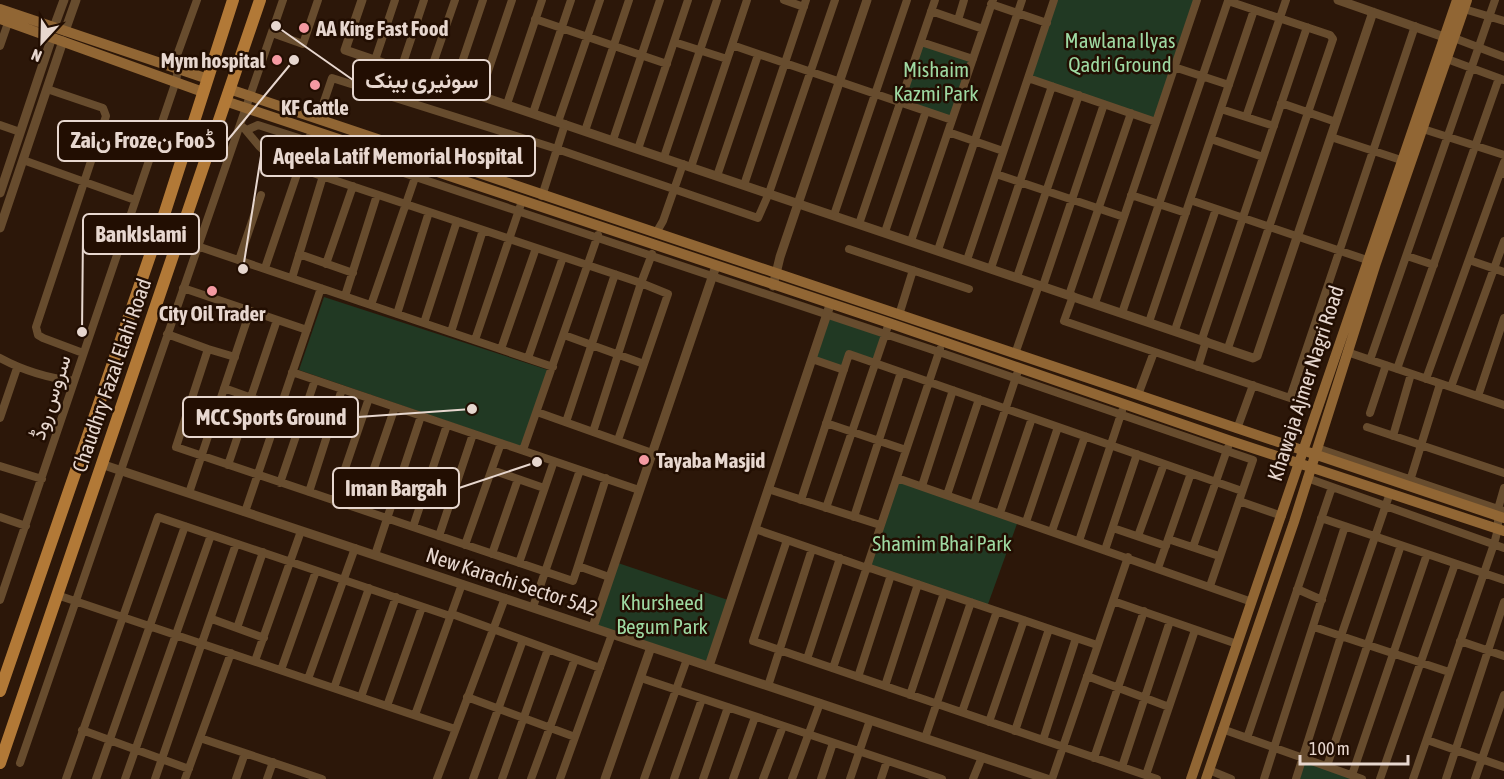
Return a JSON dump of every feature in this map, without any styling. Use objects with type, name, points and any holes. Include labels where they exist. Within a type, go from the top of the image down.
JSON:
[{"type":"main road","name":"Chaudhry Fazal Elahi Road","points":[[0,691],[164,215],[233,0]]},
{"type":"main road","name":"Chaudhry Fazal Elahi Road","points":[[0,763],[260,0]]},
{"type":"main road","name":"Khawaja Ajmer Nagri Road","points":[[1191,779],[1282,516],[1312,450],[1347,352],[1423,129],[1426,103],[1463,3]]},
{"type":"main road","points":[[0,9],[6,18],[208,79]]},
{"type":"main road","points":[[59,34],[203,92]]},
{"type":"main road","name":"Khawaja Ajmer Nagri Road","points":[[1312,450],[1367,260],[1401,160],[1447,59],[1449,38]]},
{"type":"main road","points":[[227,95],[250,96],[1237,429],[1312,450],[1501,514]]},
{"type":"main road","points":[[227,95],[246,108],[310,135],[520,207],[715,272],[772,286],[828,310],[889,323],[941,347],[1229,446],[1305,465],[1501,530]]},
{"type":"main road","points":[[164,215],[159,241],[134,316],[136,324],[142,325],[144,322],[170,246],[183,225]]},
{"type":"main road","name":"Khawaja Ajmer Nagri Road","points":[[1207,775],[1307,478],[1305,465]]},
{"type":"main road","points":[[1200,751],[1214,756]]},
{"type":"street","points":[[1,223],[46,89],[59,34],[64,0]]},
{"type":"street","points":[[0,193],[20,132],[59,34],[76,0]]},
{"type":"street","name":"سروس روڈ","points":[[0,600],[176,81],[178,69],[176,58],[197,0]]},
{"type":"street","points":[[20,763],[283,0]]},
{"type":"street","points":[[272,33],[303,44],[318,0]]},
{"type":"street","points":[[362,0],[345,50],[1253,358],[1257,356],[1373,12]]},
{"type":"street","points":[[375,60],[395,0]]},
{"type":"street","points":[[401,69],[424,0]]},
{"type":"street","points":[[429,78],[455,0]]},
{"type":"street","points":[[454,86],[483,0]]},
{"type":"street","points":[[480,95],[512,0]]},
{"type":"street","points":[[507,104],[542,0]]},
{"type":"street","points":[[532,113],[571,0]]},
{"type":"street","points":[[542,196],[557,150],[562,123],[587,37],[600,0]]},
{"type":"street","points":[[585,131],[629,0]]},
{"type":"street","points":[[612,140],[660,0]]},
{"type":"street","points":[[638,149],[688,0]]},
{"type":"street","points":[[664,158],[717,0]]},
{"type":"street","points":[[656,233],[663,221],[673,190],[687,165],[747,0]]},
{"type":"street","points":[[744,184],[805,3],[784,0]]},
{"type":"street","points":[[318,119],[332,78],[557,150],[758,218],[769,193],[835,0]]},
{"type":"street","points":[[772,286],[867,0]]},
{"type":"street","points":[[834,215],[906,0]]},
{"type":"street","points":[[859,224],[935,0]]},
{"type":"street","points":[[958,20],[964,0]]},
{"type":"street","points":[[938,250],[1022,0]]},
{"type":"street","points":[[967,260],[1054,0]]},
{"type":"street","points":[[1095,303],[1197,0]]},
{"type":"street","points":[[1246,117],[1286,0]]},
{"type":"street","points":[[1338,0],[1504,57]]},
{"type":"street","points":[[1370,360],[1495,0]]},
{"type":"street","points":[[911,241],[992,2],[1047,23]]},
{"type":"street","points":[[1122,313],[1227,2],[1280,18],[1330,35],[1333,39],[1228,348]]},
{"type":"street","points":[[1463,3],[1504,21]]},
{"type":"street","points":[[1149,322],[1254,10]]},
{"type":"street","points":[[931,11],[983,29]]},
{"type":"street","points":[[0,46],[6,18]]},
{"type":"street","points":[[536,19],[667,64]]},
{"type":"street","points":[[1131,113],[1098,209],[1064,321],[1290,398],[1415,26]]},
{"type":"street","points":[[1198,367],[1204,340],[1243,218],[1307,27]]},
{"type":"street","points":[[674,42],[727,59]]},
{"type":"street","points":[[921,42],[972,59]]},
{"type":"street","points":[[732,45],[952,120]]},
{"type":"street","points":[[717,176],[758,55]]},
{"type":"street","points":[[1397,369],[1475,146],[1501,79],[1447,59]]},
{"type":"street","points":[[1174,67],[1229,85]]},
{"type":"street","points":[[1028,78],[1156,122]]},
{"type":"street","points":[[991,268],[1052,86]]},
{"type":"street","points":[[46,89],[106,111],[36,327],[38,335],[42,338],[83,353]]},
{"type":"street","points":[[1017,277],[1079,95]]},
{"type":"street","points":[[1281,103],[1336,123]]},
{"type":"street","points":[[1015,354],[1072,200],[1104,104]]},
{"type":"street","points":[[1221,109],[1274,126]]},
{"type":"street","points":[[885,232],[926,111]]},
{"type":"street","points":[[0,125],[20,132]]},
{"type":"street","points":[[240,125],[248,130],[259,146],[271,157],[668,294],[618,441]]},
{"type":"street","points":[[248,130],[258,125],[310,135],[265,268]]},
{"type":"street","points":[[1423,129],[1504,155]]},
{"type":"street","points":[[948,132],[1003,151]]},
{"type":"street","points":[[1331,137],[1401,160]]},
{"type":"street","points":[[1210,139],[1263,157]]},
{"type":"street","points":[[23,160],[135,200]]},
{"type":"street","points":[[1426,379],[1502,173],[1504,162]]},
{"type":"street","points":[[371,305],[417,171]]},
{"type":"street","points":[[996,174],[1124,217]]},
{"type":"street","points":[[292,278],[323,176]]},
{"type":"street","points":[[326,264],[352,186]]},
{"type":"street","points":[[239,260],[261,195]]},
{"type":"street","points":[[345,296],[377,195]]},
{"type":"street","points":[[1131,195],[1186,213]]},
{"type":"street","points":[[1190,200],[1367,260]]},
{"type":"street","points":[[475,340],[520,207]]},
{"type":"street","points":[[1175,330],[1216,208]]},
{"type":"street","points":[[397,314],[429,212]]},
{"type":"street","points":[[424,323],[457,221]]},
{"type":"street","points":[[451,332],[483,230]]},
{"type":"street","points":[[523,450],[599,233]]},
{"type":"street","points":[[1451,387],[1504,240]]},
{"type":"street","points":[[197,246],[553,367]]},
{"type":"street","points":[[501,349],[536,248]]},
{"type":"street","points":[[849,249],[969,289]]},
{"type":"street","points":[[593,432],[653,251]]},
{"type":"street","points":[[299,254],[353,273]]},
{"type":"street","points":[[1407,256],[1434,265]]},
{"type":"street","points":[[528,358],[563,257]]},
{"type":"street","points":[[1469,260],[1504,272]]},
{"type":"street","points":[[899,315],[913,270]]},
{"type":"street","points":[[593,627],[715,272],[828,310],[885,334],[941,347],[866,564],[867,567],[833,668]]},
{"type":"street","points":[[566,422],[615,274]]},
{"type":"street","points":[[183,288],[307,330]]},
{"type":"street","points":[[245,512],[321,288]]},
{"type":"street","points":[[709,666],[828,310]]},
{"type":"street","points":[[189,493],[250,311]]},
{"type":"street","points":[[1478,396],[1504,318]]},
{"type":"street","points":[[228,465],[277,320]]},
{"type":"street","points":[[826,508],[889,323]]},
{"type":"street","points":[[167,334],[235,357]]},
{"type":"street","points":[[564,335],[644,364]]},
{"type":"street","points":[[208,349],[176,447],[545,572],[573,581],[606,478]]},
{"type":"street","points":[[1138,395],[1154,352]]},
{"type":"street","points":[[1347,352],[1504,405]]},
{"type":"street","points":[[801,500],[849,354],[1242,490]]},
{"type":"street","points":[[0,358],[17,368],[41,376],[74,381]]},
{"type":"street","points":[[812,359],[844,370]]},
{"type":"street","points":[[1370,413],[1386,365]]},
{"type":"street","points":[[0,418],[17,368]]},
{"type":"street","points":[[292,372],[639,490]]},
{"type":"street","points":[[854,517],[901,372]]},
{"type":"street","points":[[974,504],[1017,374]]},
{"type":"street","points":[[1393,436],[1411,374]]},
{"type":"street","points":[[280,483],[315,380]]},
{"type":"street","points":[[1409,483],[1440,384]]},
{"type":"street","points":[[1237,429],[1253,386]]},
{"type":"street","points":[[224,388],[280,408]]},
{"type":"street","points":[[309,492],[342,389]]},
{"type":"street","points":[[922,486],[953,390]]},
{"type":"street","points":[[334,501],[369,398]]},
{"type":"street","points":[[947,495],[979,399]]},
{"type":"street","points":[[360,509],[395,407]]},
{"type":"street","points":[[1079,541],[1123,409]]},
{"type":"street","points":[[537,412],[652,453]]},
{"type":"street","points":[[375,555],[421,416]]},
{"type":"street","points":[[1000,513],[1032,418]]},
{"type":"street","points":[[826,423],[906,450]]},
{"type":"street","points":[[413,527],[447,425]]},
{"type":"street","points":[[1026,522],[1058,427]]},
{"type":"street","points":[[1367,428],[1504,472]]},
{"type":"street","points":[[439,536],[473,434]]},
{"type":"street","points":[[1053,531],[1085,436]]},
{"type":"street","points":[[465,545],[501,443]]},
{"type":"street","points":[[1193,547],[1229,446],[1253,460],[1209,586]]},
{"type":"street","points":[[1105,550],[1137,454]]},
{"type":"street","points":[[519,563],[554,461]]},
{"type":"street","name":"New Karachi Sector 5A2","points":[[101,464],[982,757],[1022,775],[1047,779]]},
{"type":"street","points":[[1138,536],[1164,464]]},
{"type":"street","points":[[0,466],[42,479]]},
{"type":"street","points":[[492,470],[544,488]]},
{"type":"street","points":[[533,607],[580,470]]},
{"type":"street","points":[[1158,568],[1191,473]]},
{"type":"street","points":[[897,478],[1252,602]]},
{"type":"street","points":[[1307,478],[1504,548]]},
{"type":"street","points":[[492,554],[518,479]]},
{"type":"street","points":[[1247,738],[1332,487]]},
{"type":"street","points":[[1413,779],[1494,544],[1501,530],[1504,488]]},
{"type":"street","points":[[768,489],[880,525]]},
{"type":"street","points":[[1296,779],[1341,636],[1390,494]]},
{"type":"street","points":[[1239,501],[1282,516]]},
{"type":"street","points":[[0,517],[26,526]]},
{"type":"street","points":[[66,779],[158,517],[422,607],[447,615],[452,614],[600,668]]},
{"type":"street","points":[[1321,518],[1504,580]]},
{"type":"street","points":[[96,779],[185,526]]},
{"type":"street","points":[[1264,779],[1346,526]]},
{"type":"street","points":[[1113,528],[1138,536],[1193,547],[1219,556]]},
{"type":"street","points":[[755,529],[1097,645]]},
{"type":"street","points":[[255,661],[301,531]]},
{"type":"street","points":[[125,779],[211,535]]},
{"type":"street","points":[[787,540],[753,641],[1122,767],[1134,775],[1146,775],[1156,779]]},
{"type":"street","points":[[155,779],[236,544]]},
{"type":"street","points":[[1327,766],[1401,545]]},
{"type":"street","points":[[308,679],[354,548]]},
{"type":"street","points":[[768,686],[812,549]]},
{"type":"street","points":[[237,628],[262,552]]},
{"type":"street","points":[[1352,775],[1427,554]]},
{"type":"street","points":[[1052,779],[1128,557]]},
{"type":"street","points":[[807,660],[840,558]]},
{"type":"street","points":[[1380,779],[1455,564]]},
{"type":"street","points":[[578,566],[609,577]]},
{"type":"street","points":[[281,670],[316,571]]},
{"type":"street","points":[[858,677],[891,575]]},
{"type":"street","points":[[415,715],[462,584]]},
{"type":"street","points":[[885,686],[918,584]]},
{"type":"street","points":[[334,688],[369,588]]},
{"type":"street","points":[[1297,590],[1322,600]]},
{"type":"street","points":[[910,695],[944,593]]},
{"type":"street","points":[[57,595],[455,729]]},
{"type":"street","points":[[361,697],[396,597]]},
{"type":"street","points":[[437,779],[505,598]]},
{"type":"street","points":[[1113,601],[1237,644]]},
{"type":"street","points":[[925,738],[970,602]]},
{"type":"street","points":[[1446,779],[1504,602]]},
{"type":"street","points":[[387,706],[422,607]]},
{"type":"street","points":[[962,712],[997,611]]},
{"type":"street","points":[[1094,758],[1144,611]]},
{"type":"street","points":[[212,619],[264,638]]},
{"type":"street","points":[[989,722],[1024,620]]},
{"type":"street","points":[[1122,767],[1170,621]]},
{"type":"street","points":[[1314,627],[1449,672]]},
{"type":"street","points":[[1015,730],[1049,629]]},
{"type":"street","points":[[1146,775],[1195,630]]},
{"type":"street","points":[[560,779],[612,634]]},
{"type":"street","points":[[1043,740],[1076,638]]},
{"type":"street","points":[[472,779],[523,640]]},
{"type":"street","points":[[1460,641],[1504,656]]},
{"type":"street","points":[[606,779],[651,647]]},
{"type":"street","points":[[502,779],[548,649]]},
{"type":"street","points":[[185,779],[231,653]]},
{"type":"street","points":[[531,779],[575,659]]},
{"type":"street","points":[[644,779],[687,659]]},
{"type":"street","points":[[1087,676],[1169,707]]},
{"type":"street","points":[[641,678],[941,779]]},
{"type":"street","points":[[1475,779],[1504,694]]},
{"type":"street","points":[[467,697],[575,737]]},
{"type":"street","points":[[674,779],[702,699]]},
{"type":"street","points":[[792,779],[820,704]]},
{"type":"street","points":[[703,779],[728,707]]},
{"type":"street","points":[[733,779],[755,717]]},
{"type":"street","points":[[850,779],[870,720]]},
{"type":"street","points":[[763,779],[783,726]]},
{"type":"street","points":[[1222,729],[1362,779]]},
{"type":"street","points":[[82,730],[189,769]]},
{"type":"street","points":[[200,738],[273,762],[296,775],[322,779]]},
{"type":"street","points":[[1427,740],[1504,767]]},
{"type":"street","points":[[821,779],[833,743]]},
{"type":"street","points":[[236,779],[245,753]]},
{"type":"street","points":[[973,779],[982,757]]},
{"type":"street","points":[[880,779],[886,760]]},
{"type":"street","points":[[267,779],[273,762]]},
{"type":"street","points":[[910,779],[913,769]]},
{"type":"street","points":[[1207,775],[1231,779]]},
{"type":"green space","name":"Mawlana Ilyas Qadri Ground","points":[[1056,0],[1195,0],[1153,120],[1030,77]]},
{"type":"green space","name":"Mishaim Kazmi Park","points":[[921,42],[973,59],[952,120],[900,102]]},
{"type":"green space","points":[[324,297],[548,370],[522,447],[299,370]]},
{"type":"green space","points":[[829,316],[883,335],[874,362],[848,353],[842,368],[814,358]]},
{"type":"green space","name":"Shamim Bhai Park","points":[[897,478],[1018,521],[987,607],[866,564]]},
{"type":"green space","name":"Khursheed Begum Park","points":[[615,562],[731,601],[709,666],[593,627]]},
{"type":"green space","points":[[1303,758],[1363,779],[1296,779]]},
{"type":"place","name":"سونیری بینک","points":[[276,26]]},
{"type":"place","name":"AA King Fast Food","points":[[304,28]]},
{"type":"place","name":"Mym hospital","points":[[277,60]]},
{"type":"place","name":"Zaiن Frozeن Fooڈ","points":[[294,60]]},
{"type":"place","name":"KF Cattle","points":[[315,85]]},
{"type":"place","name":"Aqeela Latif Memorial Hospital","points":[[243,269]]},
{"type":"place","name":"City Oil Trader","points":[[212,291]]},
{"type":"place","name":"BankIslami","points":[[82,332]]},
{"type":"place","name":"MCC Sports Ground","points":[[472,409]]},
{"type":"place","name":"Tayaba Masjid","points":[[644,460]]},
{"type":"place","name":"Iman Bargah","points":[[537,462]]}]
